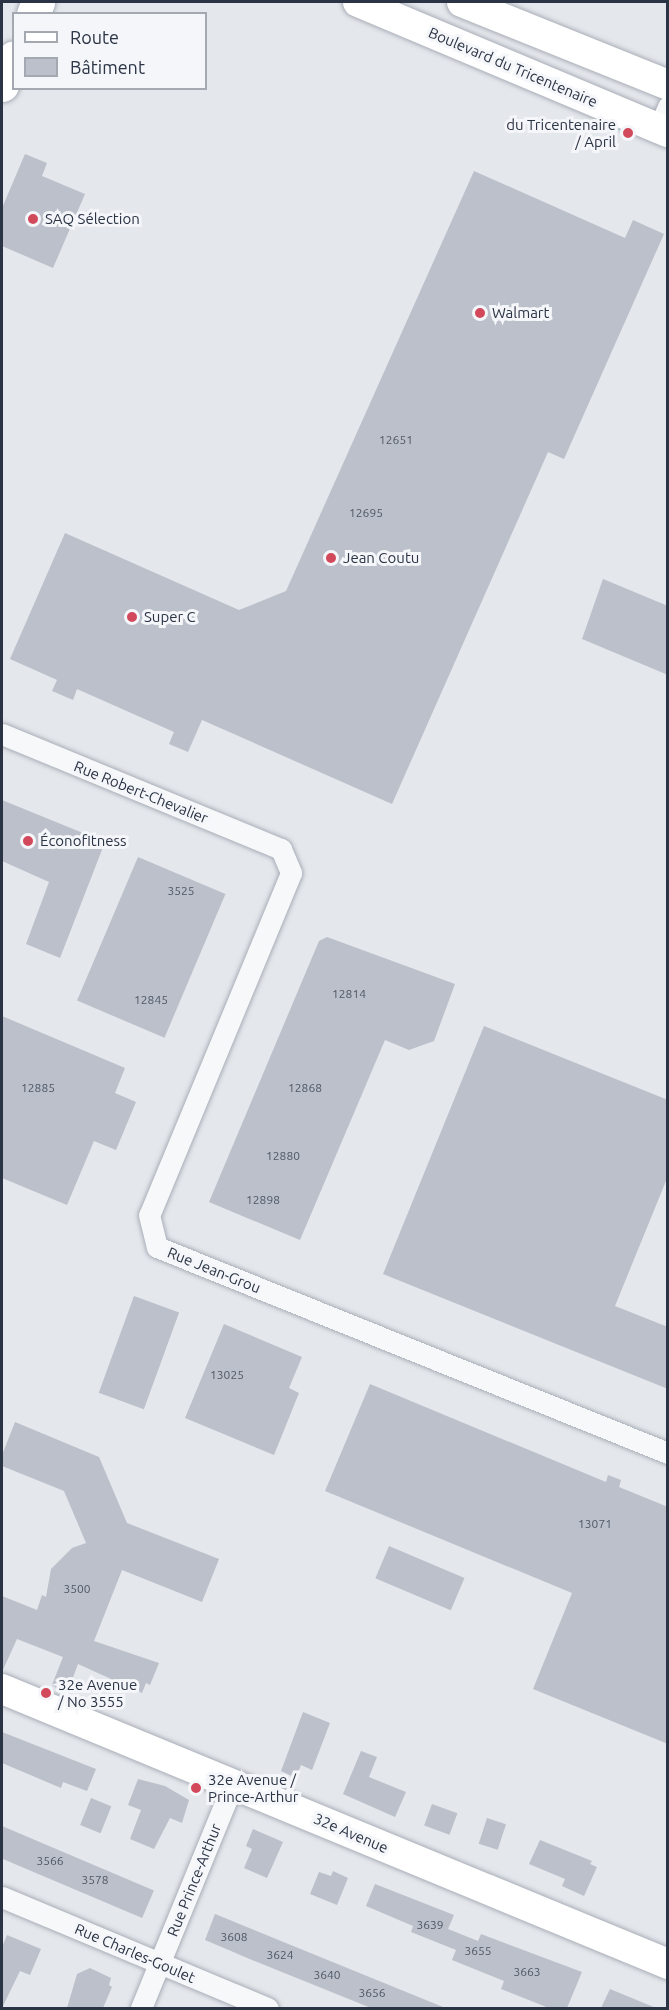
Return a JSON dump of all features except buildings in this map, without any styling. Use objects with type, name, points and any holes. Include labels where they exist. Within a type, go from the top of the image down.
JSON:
[{"type":"main road","points":[[2,85],[12,62]]},
{"type":"street","name":"Boulevard du Tricentenaire","points":[[358,2],[665,122]]},
{"type":"street","points":[[462,2],[668,85]]},
{"type":"street","name":"Rue Robert-Chevalier","points":[[2,734],[282,849]]},
{"type":"street","name":"Rue Jean-Grou","points":[[282,849],[291,873],[149,1215],[157,1247],[668,1453]]},
{"type":"street","name":"32e Avenue","points":[[2,1689],[668,1964]]},
{"type":"street","name":"Rue Prince-Arthur","points":[[141,2008],[232,1784]]},
{"type":"street","name":"Rue Charles-Goulet","points":[[2,1897],[268,2008]]},
{"type":"place","name":"du Tricentenaire / April","points":[[628,133]]},
{"type":"place","name":"SAQ Sélection","points":[[33,219]]},
{"type":"place","name":"Walmart","points":[[480,313]]},
{"type":"place","name":"Jean Coutu","points":[[331,558]]},
{"type":"place","name":"Super C","points":[[132,617]]},
{"type":"place","name":"Éconofitness","points":[[28,841]]},
{"type":"place","name":"32e Avenue / No 3555","points":[[46,1693]]},
{"type":"place","name":"32e Avenue / Prince-Arthur","points":[[196,1788]]}]
